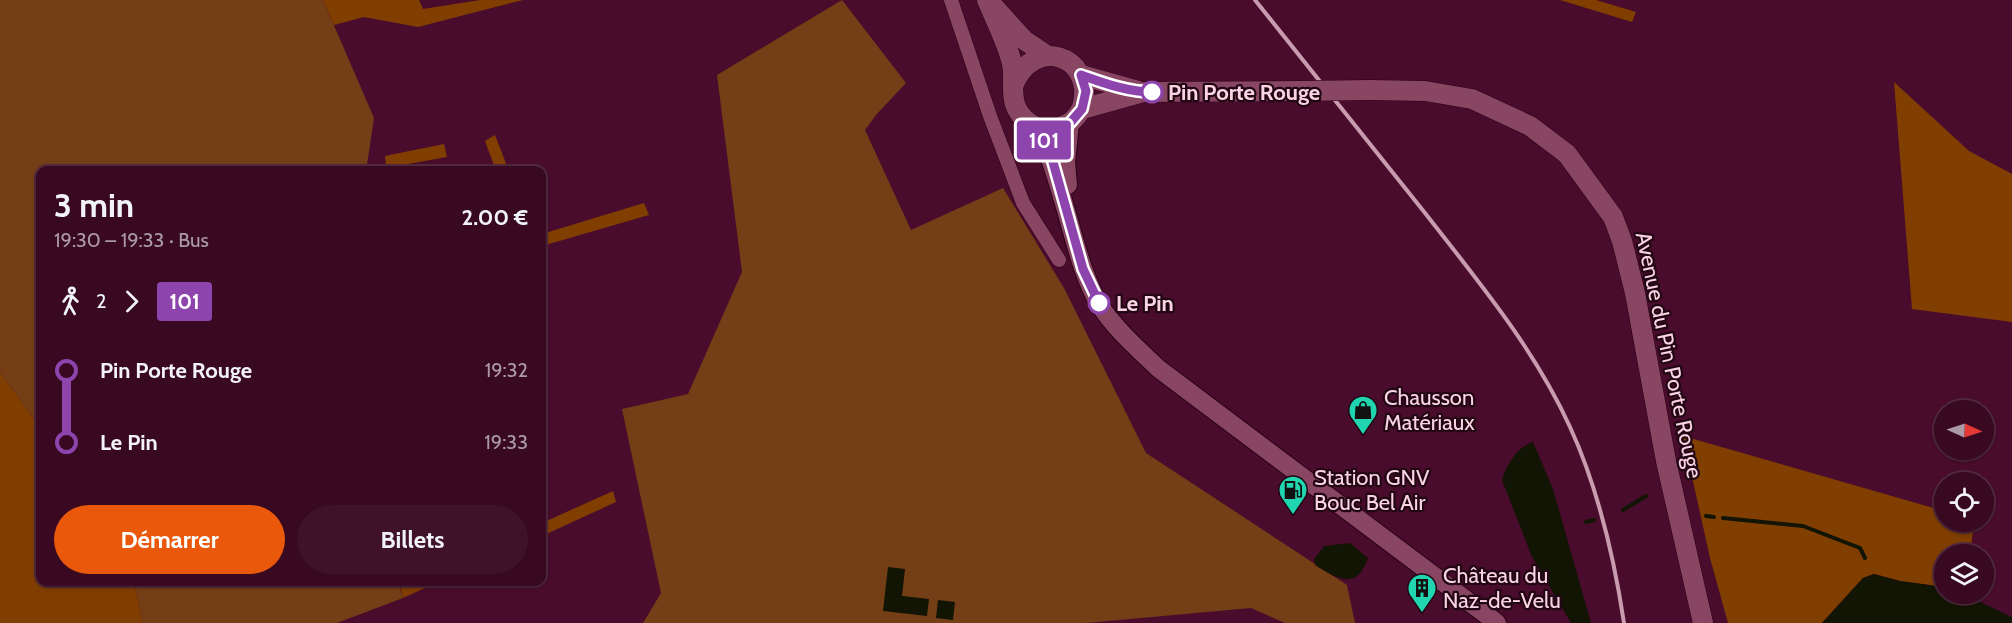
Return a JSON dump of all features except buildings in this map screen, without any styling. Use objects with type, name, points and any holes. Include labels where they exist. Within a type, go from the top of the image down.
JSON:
[{"type":"main road","points":[[987,0],[1024,40],[1048,56],[1065,60],[1081,75],[1086,91],[1076,116],[1058,129],[1039,128],[1026,121],[1015,106],[1012,63],[987,0]]},
{"type":"main road","points":[[1013,86],[1018,73],[1025,65],[1035,59],[1048,56]]},
{"type":"main road","name":"Avenue du Pin Porte Rouge","points":[[1081,75],[1143,92],[1425,91],[1472,99],[1530,126],[1567,154],[1613,217],[1622,241],[1635,293],[1666,461],[1703,623]]},
{"type":"main road","name":"Avenue du Pin Porte Rouge","points":[[1076,116],[1143,92]]},
{"type":"street","points":[[951,0],[990,116],[1023,203],[1059,260]]},
{"type":"street","points":[[990,116],[1015,106]]},
{"type":"street","points":[[1071,229],[1066,162],[1076,116]]},
{"type":"street","points":[[1039,128],[1053,162],[1083,269],[1100,304],[1132,343],[1159,369],[1497,623]]},
{"type":"shaded area","points":[[0,0],[323,0],[374,118],[367,166],[36,166],[36,422],[0,372]]},
{"type":"shaded area","points":[[323,0],[419,0],[423,9],[480,0],[523,0],[418,27],[364,17],[334,25]]},
{"type":"shaded area","points":[[842,0],[906,83],[865,130],[911,230],[1003,188],[1064,288],[1146,453],[1347,585],[1355,623],[1285,623],[1251,608],[1086,623],[643,623],[661,593],[622,409],[688,394],[742,272],[717,75]]},
{"type":"shaded area","points":[[1560,0],[1596,0],[1636,12],[1632,22]]},
{"type":"shaded area","points":[[1894,82],[1969,151],[2012,174],[2012,322],[1912,309]]},
{"type":"shaded area","points":[[495,135],[507,166],[494,166],[485,141]]},
{"type":"shaded area","points":[[444,144],[447,157],[386,166],[385,156]]},
{"type":"shaded area","points":[[644,203],[649,215],[546,245],[546,233]]},
{"type":"shaded area","points":[[0,372],[36,422],[36,586],[135,586],[143,623],[0,623]]},
{"type":"shaded area","points":[[1683,436],[1934,508],[1934,532],[1973,532],[1971,544],[1934,544],[1934,586],[1900,581],[1874,574],[1863,578],[1822,623],[1728,623],[1710,558]]},
{"type":"shaded area","points":[[1533,442],[1553,489],[1591,623],[1571,623],[1532,557],[1502,480],[1513,457],[1527,444]]},
{"type":"shaded area","points":[[613,491],[616,502],[546,534],[546,521]]},
{"type":"shaded area","points":[[1350,543],[1368,558],[1358,575],[1346,579],[1339,578],[1315,565],[1314,559],[1324,546]]},
{"type":"shaded area","points":[[888,567],[905,569],[902,596],[929,599],[927,616],[883,611]]},
{"type":"shaded area","points":[[1874,574],[1900,581],[1934,586],[1934,604],[1984,604],[2012,617],[2012,623],[1822,623],[1863,578]]},
{"type":"shaded area","points":[[135,586],[399,586],[403,598],[337,623],[143,623]]},
{"type":"shaded area","points":[[400,586],[429,586],[403,598]]},
{"type":"shaded area","points":[[938,600],[955,602],[953,620],[936,618]]},
{"type":"waterway","points":[[1623,510],[1646,496]]},
{"type":"waterway","points":[[1706,516],[1714,517]]},
{"type":"waterway","points":[[1723,518],[1803,526],[1860,548],[1865,558]]},
{"type":"waterway","points":[[1586,522],[1594,520]]},
{"type":"railway","points":[[1255,0],[1465,264],[1504,316],[1540,370],[1570,427],[1597,498],[1610,548],[1624,623]]},
{"type":"bus line","name":"101","points":[[1099,303],[1083,269],[1053,162],[1039,128],[1058,129],[1070,123],[1082,109],[1086,91],[1081,75],[1113,86],[1152,92]]},
{"type":"place","name":"Pin Porte Rouge","points":[[1152,92]]},
{"type":"place","name":"Le Pin","points":[[1099,303]]},
{"type":"place","name":"Chausson Matériaux","points":[[1363,436]]},
{"type":"place","name":"Station GNV Bouc Bel Air","points":[[1293,516]]},
{"type":"place","name":"Château du Naz-de-Velu","points":[[1422,614]]}]
